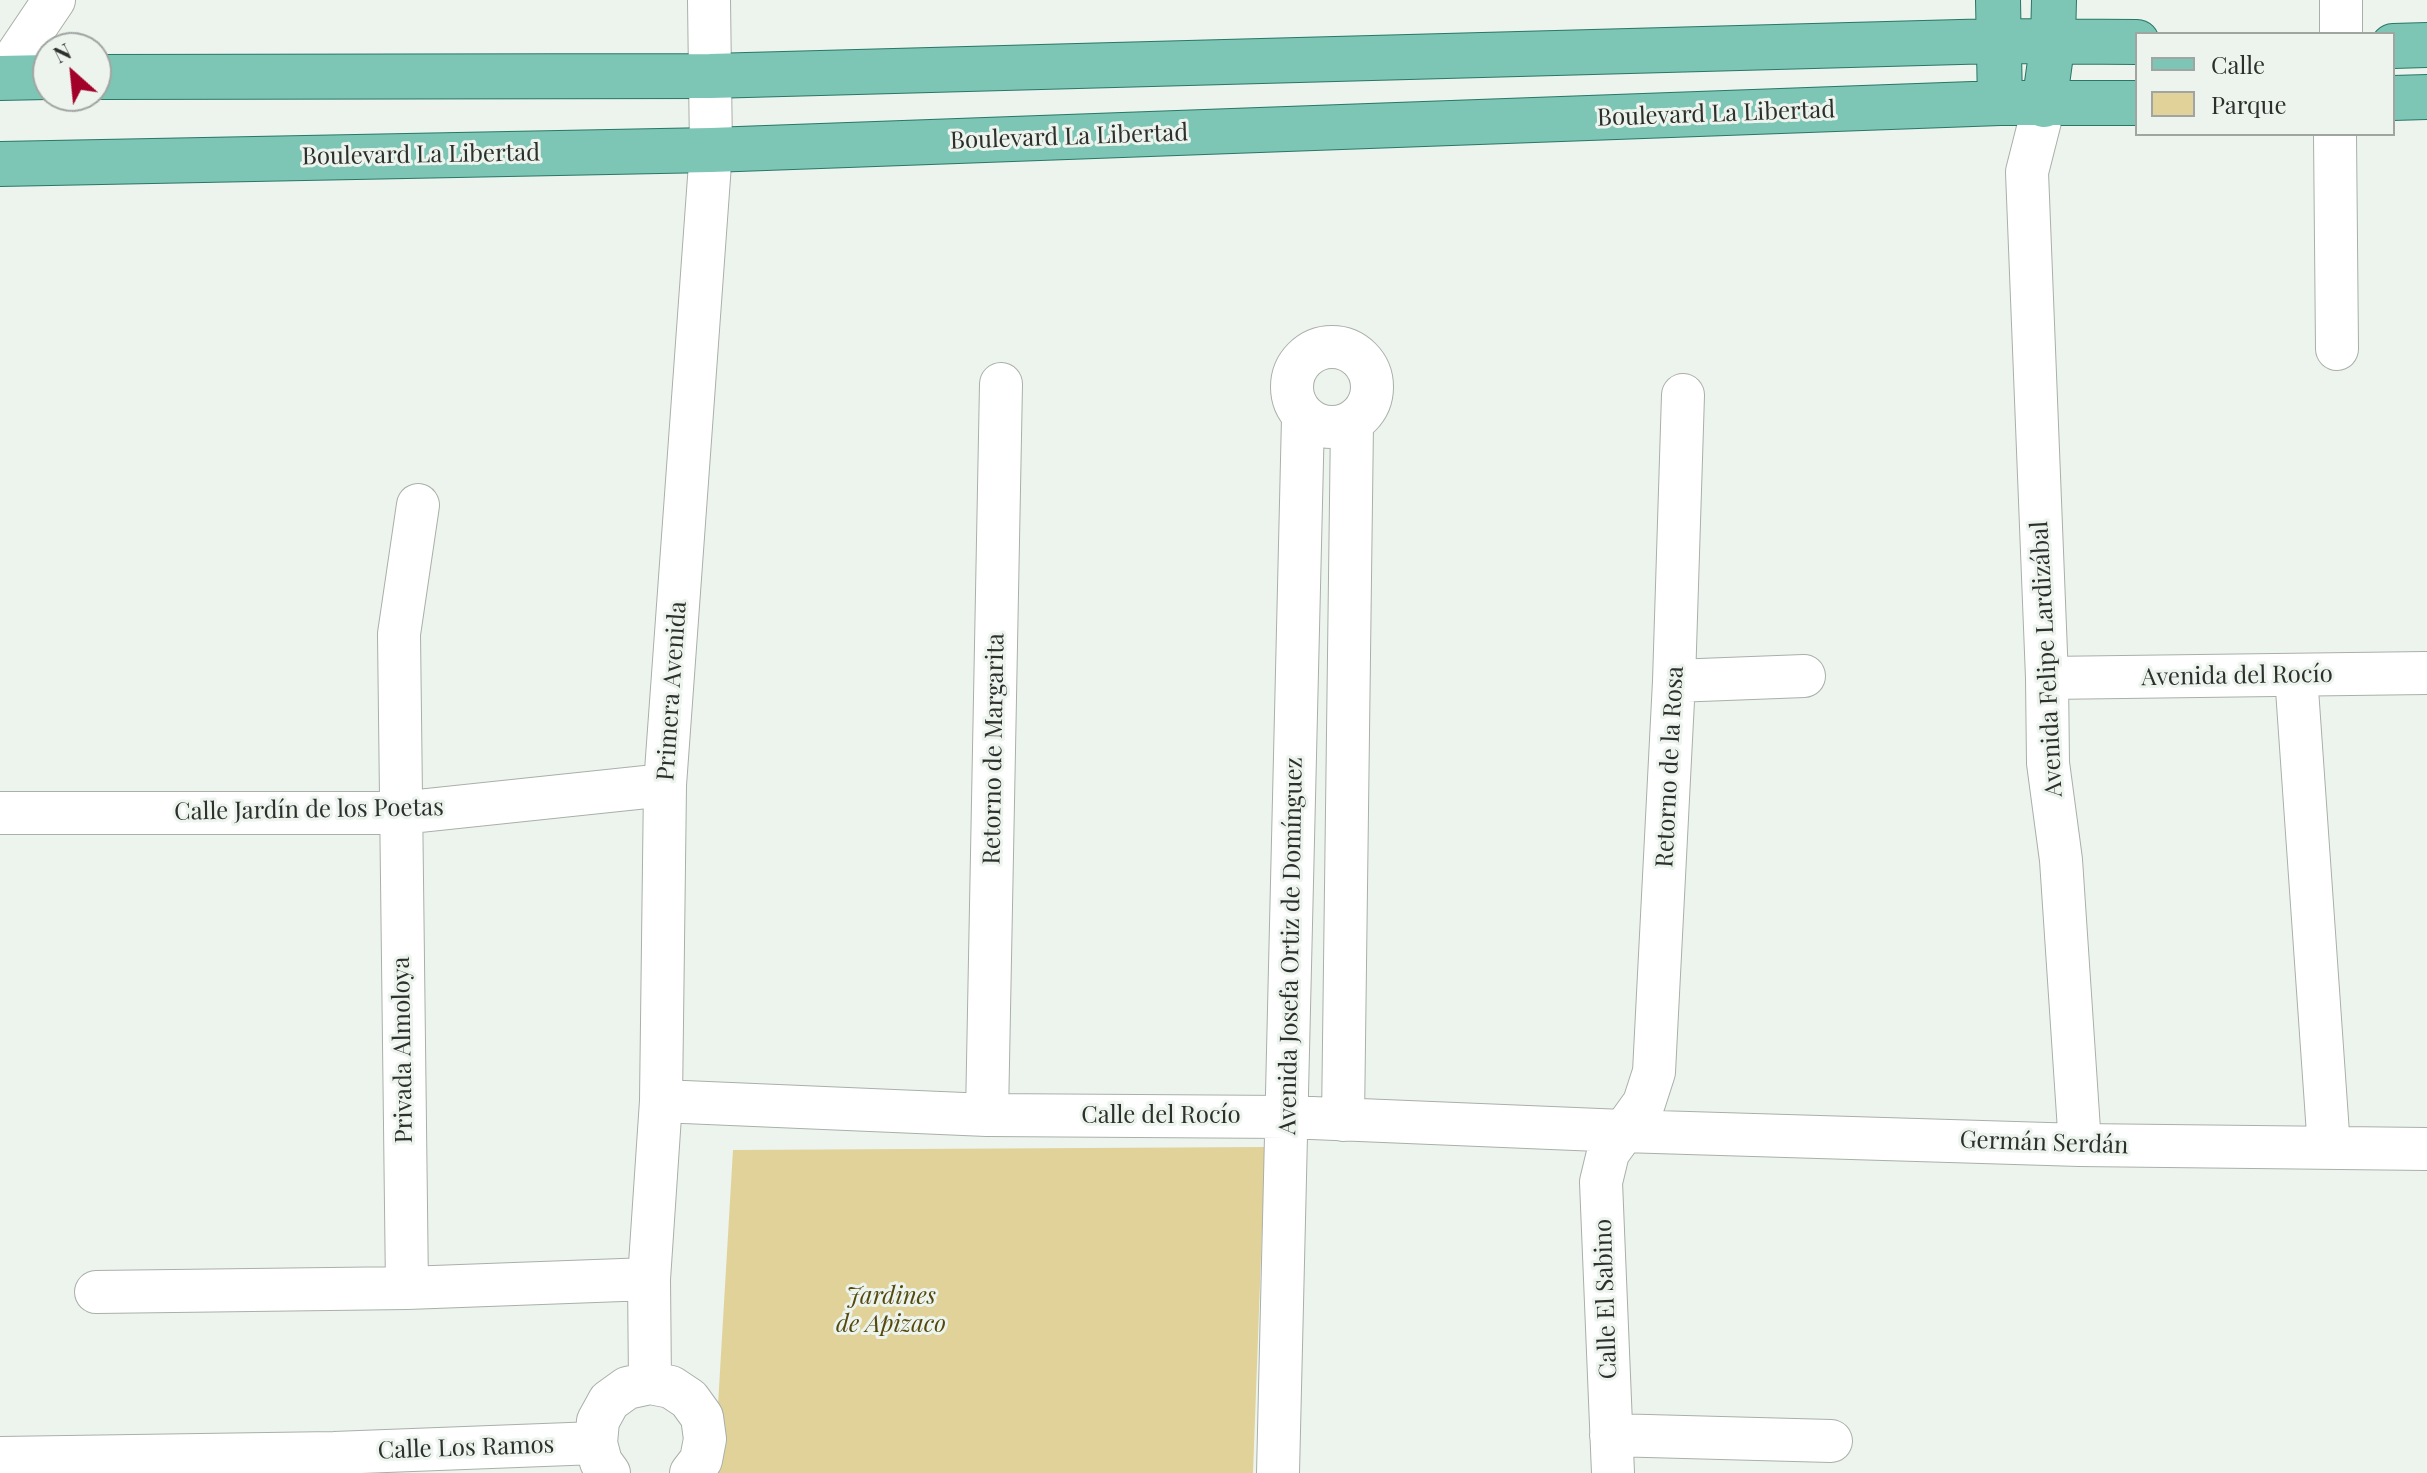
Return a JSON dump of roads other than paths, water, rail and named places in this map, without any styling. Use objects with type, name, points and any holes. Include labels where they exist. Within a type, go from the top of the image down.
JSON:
[{"type":"main road","points":[[1998,20],[2000,103]]},
{"type":"main road","points":[[112,77],[710,76],[1998,20],[2054,20],[2135,41]]},
{"type":"main road","points":[[2044,105],[2054,20]]},
{"type":"main road","points":[[2395,46],[2427,45]]},
{"type":"main road","points":[[1,78],[32,77]]},
{"type":"main road","points":[[2395,98],[2427,97]]},
{"type":"main road","name":"Boulevard La Libertad","points":[[0,164],[711,150],[2000,103],[2135,103]]},
{"type":"street","points":[[1,78],[54,0]]},
{"type":"street","name":"Primera Avenida","points":[[650,1383],[649,1279],[661,1101],[665,785],[711,150],[709,0]]},
{"type":"street","points":[[2341,0],[2341,32]]},
{"type":"street","name":"Avenida Felipe Lardizábal","points":[[2000,103],[2027,172]]},
{"type":"street","name":"Avenida Felipe Lardizábal","points":[[2044,105],[2027,172],[2048,763],[2061,860],[2080,1145]]},
{"type":"street","points":[[2335,136],[2337,349]]},
{"type":"street","points":[[1337,346],[1360,356],[1373,379],[1370,404],[1352,423],[1327,428],[1303,418],[1291,395],[1294,370],[1312,351],[1337,346]]},
{"type":"street","name":"Retorno de Margarita","points":[[987,1115],[1001,384]]},
{"type":"street","name":"Retorno de la Rosa","points":[[1642,1131],[1644,1103],[1654,1072],[1674,681],[1683,395]]},
{"type":"street","name":"Avenida Josefa Ortiz de Domínguez","points":[[1278,1473],[1303,418]]},
{"type":"street","points":[[1343,1120],[1352,423]]},
{"type":"street","name":"Privada Almoloya","points":[[407,1288],[399,634],[418,505]]},
{"type":"street","name":"Avenida del Rocío","points":[[2047,678],[2427,673]]},
{"type":"street","points":[[2296,675],[2329,1148]]},
{"type":"street","points":[[1674,681],[1804,676]]},
{"type":"street","name":"Calle Jardín de los Poetas","points":[[0,813],[400,813],[665,785]]},
{"type":"street","name":"Calle del Rocío","points":[[661,1101],[987,1115],[1288,1117],[1642,1131]]},
{"type":"street","name":"Germán Serdán","points":[[1642,1131],[2080,1145],[2427,1149]]},
{"type":"street","name":"Calle El Sabino","points":[[1612,1454],[1601,1182],[1608,1153],[1642,1131]]},
{"type":"street","points":[[96,1292],[407,1288],[649,1279]]},
{"type":"street","points":[[602,1458],[598,1421],[609,1401],[627,1388],[650,1383],[671,1387],[689,1399],[702,1417],[705,1439],[701,1460],[691,1473]]},
{"type":"street","points":[[1612,1454],[1831,1441]]},
{"type":"street","name":"Calle Los Ramos","points":[[0,1458],[50,1465],[602,1458]]},
{"type":"park label","name":"Jardines de Apizaco","points":[[891,1311]]}]
